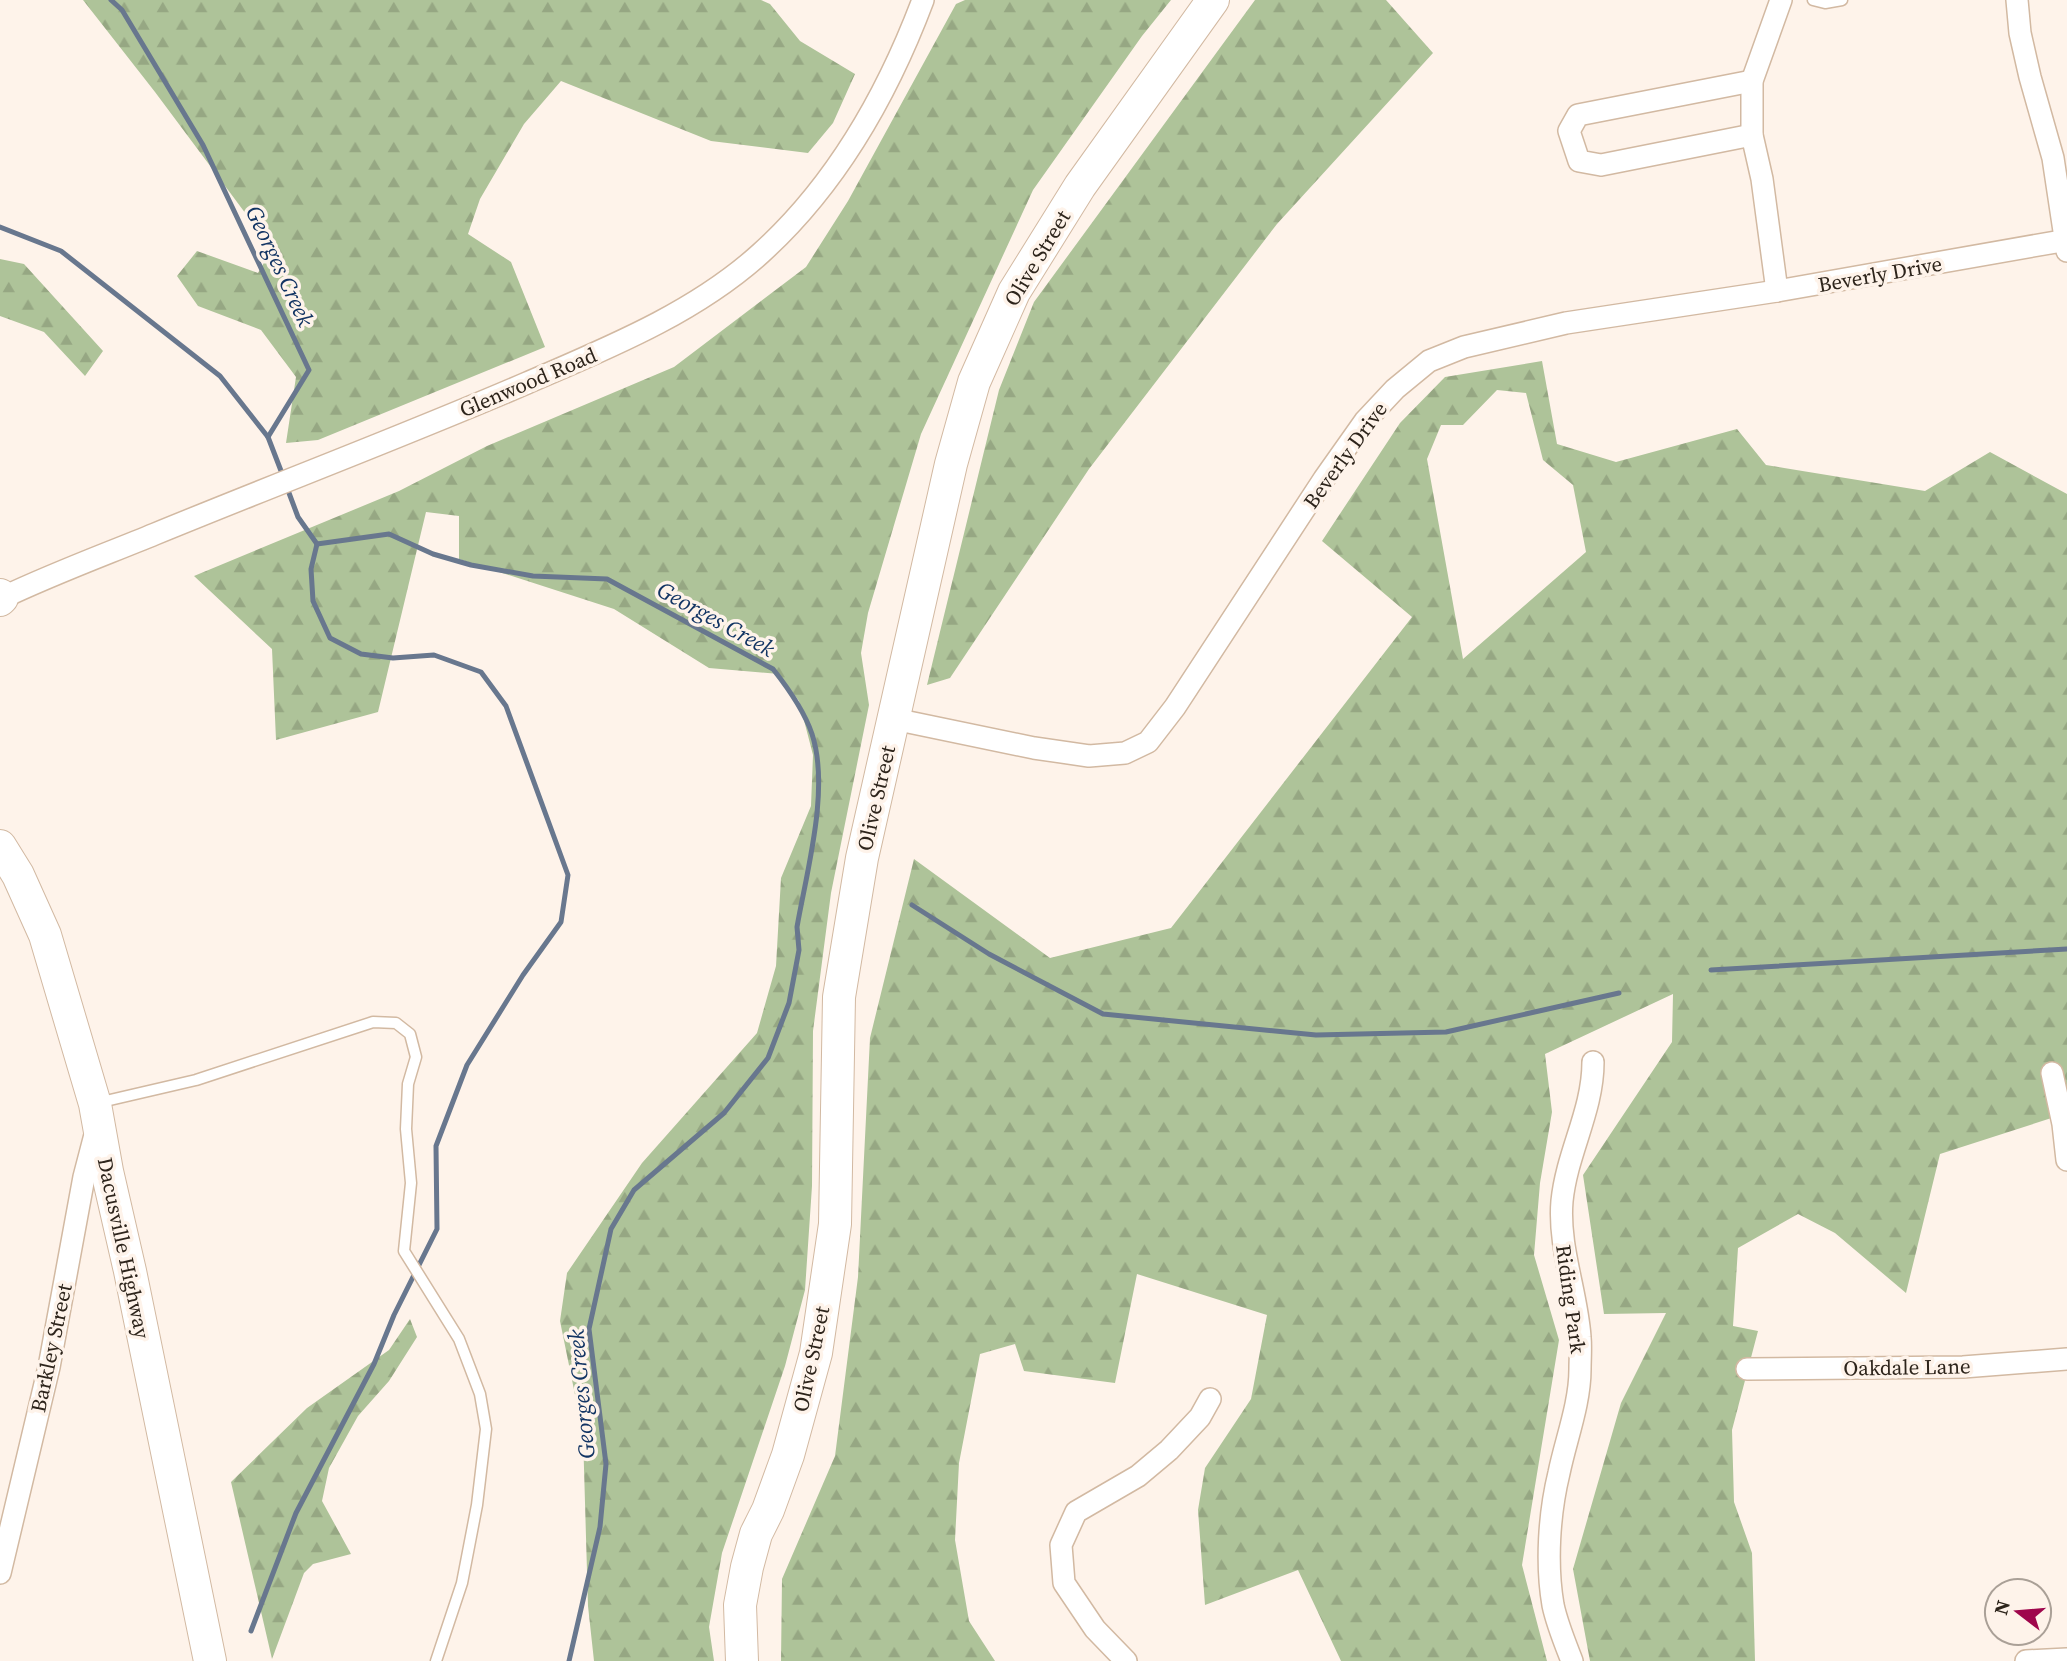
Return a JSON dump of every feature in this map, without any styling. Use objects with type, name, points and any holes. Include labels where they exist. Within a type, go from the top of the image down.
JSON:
[{"type":"street","name":"Glenwood Road","points":[[1,598],[463,411],[600,351],[665,319],[717,288],[761,253],[815,196],[874,108],[908,41],[923,0]]},
{"type":"street","name":"Olive Street","points":[[742,1661],[740,1605],[747,1567],[756,1534],[768,1510],[788,1455],[816,1353],[835,1224],[839,997],[862,858],[951,464],[974,382],[1014,292],[1080,186],[1213,0]]},
{"type":"street","points":[[1777,291],[1762,179],[1752,135],[1752,81],[1780,0]]},
{"type":"street","points":[[2017,0],[2020,33],[2030,77],[2053,158],[2066,244]]},
{"type":"street","points":[[1752,81],[1578,114],[1569,131],[1579,161],[1601,165],[1752,135]]},
{"type":"street","name":"Beverly Drive","points":[[894,719],[1034,748],[1089,756],[1125,753],[1148,742],[1175,706],[1365,421],[1395,389],[1429,361],[1464,347],[1566,323],[2066,244]]},
{"type":"street","name":"Dacusville Highway","points":[[0,846],[18,875],[45,935],[96,1113],[210,1661]]},
{"type":"street","name":"Riding Park","points":[[1572,1661],[1553,1605],[1551,1571],[1551,1523],[1558,1476],[1580,1380],[1580,1336],[1562,1235],[1562,1203],[1567,1167],[1585,1119],[1593,1085],[1593,1062]]},
{"type":"street","points":[[2052,1073],[2063,1124],[2067,1160]]},
{"type":"street","name":"Barkley Street","points":[[0,1573],[8,1501],[48,1367],[96,1113]]},
{"type":"street","name":"Oakdale Lane","points":[[1747,1369],[1963,1367],[2067,1359]]},
{"type":"street","points":[[1126,1661],[1095,1629],[1064,1583],[1060,1545],[1076,1512],[1138,1476],[1200,1417],[1210,1399]]},
{"type":"street","points":[[2026,1661],[2067,1659]]},
{"type":"lane","points":[[1813,0],[1825,3],[1842,0]]},
{"type":"lane","points":[[96,1113],[373,1022],[396,1023],[410,1034],[416,1058],[408,1084],[406,1129],[411,1183],[404,1251],[458,1339],[480,1394],[486,1429],[477,1505],[462,1583],[436,1661]]},
{"type":"green space","points":[[83,0],[761,0],[770,4],[800,41],[855,74],[833,123],[808,153],[711,141],[561,81],[524,124],[480,199],[468,234],[511,262],[545,347],[318,440],[286,443],[296,377],[261,330],[198,306],[177,276],[197,251],[258,273],[272,249]]},
{"type":"green space","points":[[965,0],[1171,0],[1142,36],[1033,190],[921,434],[868,613],[861,653],[869,705],[831,893],[813,1031],[812,1186],[805,1290],[785,1366],[722,1553],[709,1627],[714,1661],[594,1661],[588,1606],[583,1434],[560,1321],[567,1273],[642,1163],[757,1033],[776,966],[781,878],[811,806],[813,755],[799,701],[779,674],[709,668],[614,609],[459,559],[459,516],[426,512],[378,712],[276,740],[272,649],[194,576],[399,491],[487,446],[674,367],[806,267],[848,201],[956,4]]},
{"type":"green space","points":[[1255,0],[1386,0],[1433,53],[1277,224],[1089,469],[950,678],[927,685],[999,390],[1034,302]]},
{"type":"green space","points":[[0,259],[24,264],[103,351],[85,376],[44,332],[0,316]]},
{"type":"green space","points":[[1542,361],[1557,444],[1616,462],[1737,429],[1766,465],[1925,491],[1990,452],[2067,494],[2067,1113],[1940,1154],[1906,1293],[1835,1233],[1798,1214],[1738,1248],[1733,1326],[1758,1331],[1732,1430],[1734,1502],[1752,1553],[1755,1661],[1590,1661],[1573,1569],[1621,1403],[1666,1313],[1604,1314],[1583,1175],[1672,1042],[1673,994],[1545,1054],[1552,1112],[1540,1183],[1534,1255],[1559,1340],[1522,1565],[1547,1661],[1341,1661],[1298,1570],[1205,1605],[1198,1510],[1205,1468],[1251,1399],[1267,1315],[1137,1274],[1115,1383],[1024,1371],[1015,1344],[980,1354],[959,1463],[955,1540],[969,1621],[995,1661],[781,1661],[782,1579],[835,1456],[858,1277],[870,1038],[914,859],[1050,958],[1171,928],[1412,617],[1322,541],[1400,423],[1445,377]],"holes":[[[1497,390],[1526,393],[1543,460],[1573,485],[1586,552],[1463,659],[1427,459],[1441,425],[1463,425]]]},
{"type":"green space","points":[[410,1319],[417,1337],[389,1381],[358,1416],[329,1468],[322,1501],[351,1554],[313,1564],[304,1573],[272,1659],[231,1482],[307,1408],[389,1350]]},
{"type":"waterway","name":"Georges Creek","points":[[111,0],[122,10],[203,145],[309,370],[268,437]]},
{"type":"waterway","points":[[0,227],[61,251],[220,376],[268,437],[283,476]]},
{"type":"waterway","name":"Georges Creek","points":[[286,485],[298,517],[317,544]]},
{"type":"waterway","name":"Georges Creek","points":[[317,544],[389,534],[433,554],[471,565],[533,576],[607,579],[773,669],[805,716],[817,756],[818,804],[797,927],[799,950],[789,1003],[768,1058],[724,1113],[634,1190],[611,1229],[589,1329],[606,1464],[600,1527],[569,1661]]},
{"type":"waterway","points":[[251,1631],[296,1513],[374,1364],[394,1315],[437,1229],[436,1146],[467,1065],[523,975],[561,922],[568,875],[506,706],[481,672],[434,655],[393,658],[361,654],[330,638],[313,601],[311,569],[317,544]]},
{"type":"waterway","points":[[912,905],[989,954],[1103,1014],[1316,1035],[1446,1032],[1619,993]]},
{"type":"waterway","points":[[1711,970],[2067,949]]}]
